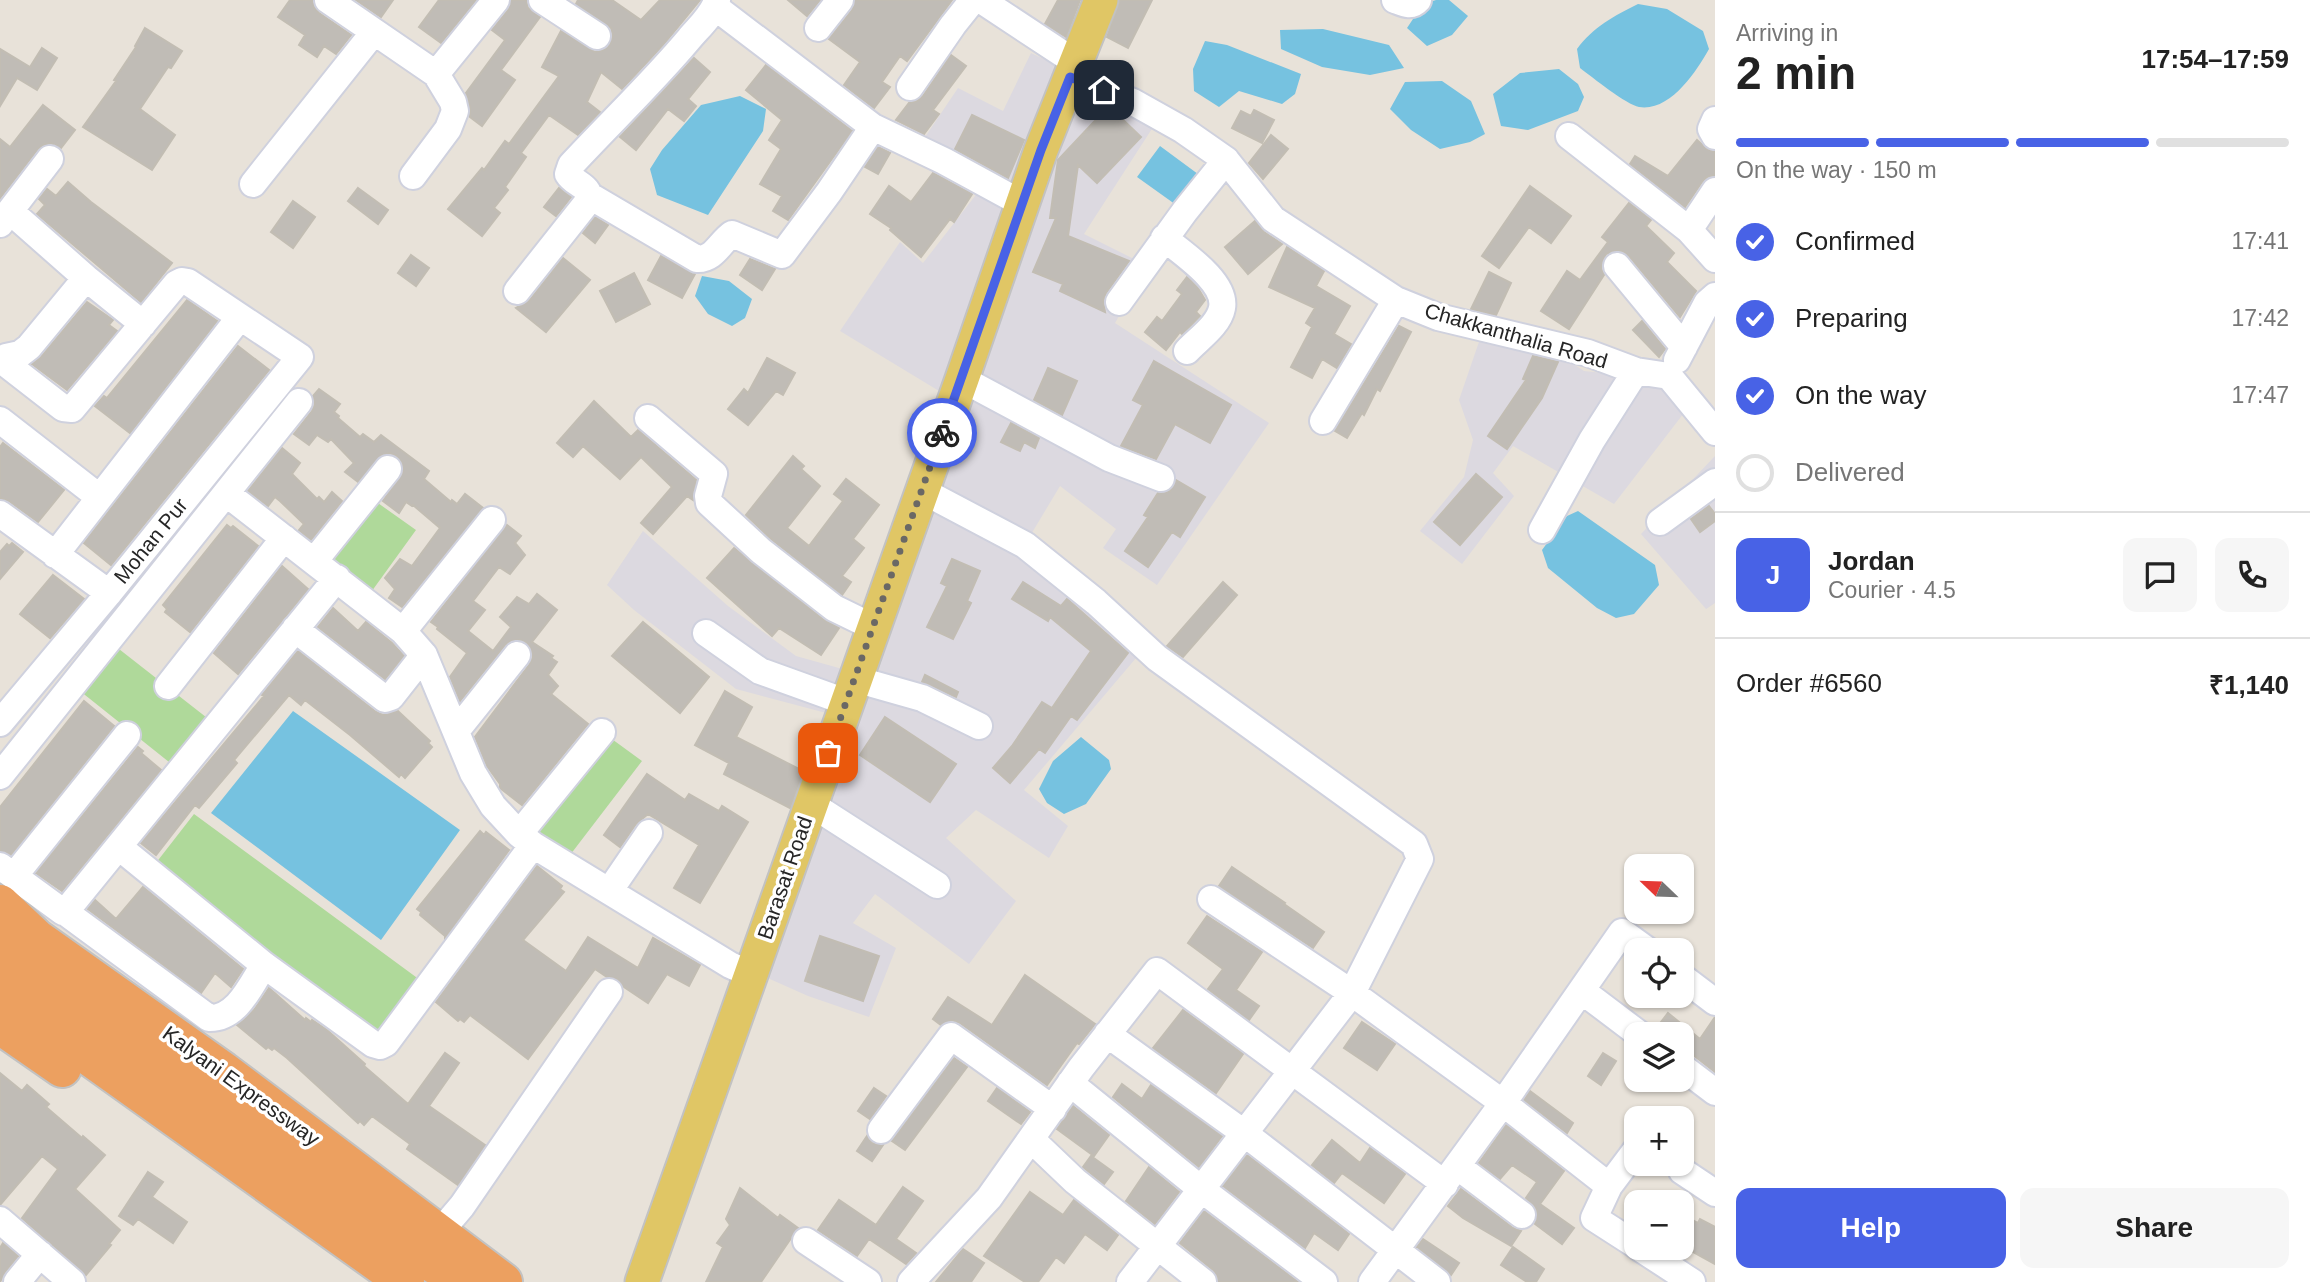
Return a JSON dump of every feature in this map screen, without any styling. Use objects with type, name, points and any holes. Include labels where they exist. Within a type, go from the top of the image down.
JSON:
[{"type":"highway","name":"Kalyani Expressway","points":[[5,882],[37,939],[223,1071],[439,1233],[483,1277]]},
{"type":"highway","points":[[0,947],[69,1001],[401,1243],[483,1277]]},
{"type":"highway","points":[[0,989],[63,1038],[405,1282]]},
{"type":"highway","points":[[0,1025],[376,1282]]},
{"type":"main road","name":"Barasat Road","points":[[642,1282],[1041,150],[1101,0]]},
{"type":"street","points":[[436,74],[496,0]]},
{"type":"street","points":[[542,0],[597,36]]},
{"type":"street","points":[[818,28],[840,0]]},
{"type":"street","points":[[909,87],[973,0]]},
{"type":"street","name":"Chakkanthalia Road","points":[[981,0],[1072,69],[1183,130],[1226,160],[1273,219],[1396,300],[1438,317],[1588,353],[1636,372],[1669,376]]},
{"type":"street","points":[[1395,0],[1407,5],[1413,5],[1418,0]]},
{"type":"street","points":[[873,127],[782,255],[732,234],[711,256],[697,259],[590,196],[587,190],[568,174],[571,165],[655,79],[716,4],[873,127],[944,161],[1023,205]]},
{"type":"street","points":[[344,5],[374,32],[436,74],[453,102],[453,120],[413,176]]},
{"type":"street","points":[[253,184],[374,32]]},
{"type":"street","points":[[1715,120],[1711,129],[1715,136]]},
{"type":"street","points":[[1569,136],[1689,230],[1715,259]]},
{"type":"street","points":[[50,159],[5,218],[143,324]]},
{"type":"street","points":[[1119,302],[1164,238],[1226,160]]},
{"type":"street","points":[[1689,230],[1715,191]]},
{"type":"street","points":[[517,291],[590,196]]},
{"type":"street","points":[[1164,238],[1204,270],[1220,292],[1222,308],[1216,321],[1187,351]]},
{"type":"street","points":[[1617,266],[1684,347]]},
{"type":"street","points":[[3,360],[20,354],[29,347],[86,278]]},
{"type":"street","points":[[3,360],[63,408],[72,409],[176,284],[188,282],[240,317],[55,555]]},
{"type":"street","points":[[1715,296],[1707,303],[1669,376],[1715,432]]},
{"type":"street","points":[[1323,421],[1396,300]]},
{"type":"street","name":"Mohan Pur","points":[[0,723],[300,357],[240,317]]},
{"type":"street","points":[[1542,530],[1592,440],[1636,372]]},
{"type":"street","points":[[962,379],[1109,458],[1161,478]]},
{"type":"street","points":[[0,776],[299,402]]},
{"type":"street","points":[[648,418],[714,474],[708,496],[709,503],[761,551],[834,608],[873,627]]},
{"type":"street","points":[[0,420],[99,497]]},
{"type":"street","points":[[315,560],[388,470]]},
{"type":"street","points":[[1660,522],[1715,482]]},
{"type":"street","points":[[921,490],[1024,545],[1097,602],[1157,658],[1414,844],[1420,859],[1352,993],[1130,1282]]},
{"type":"street","points":[[227,494],[403,631],[424,656],[473,773],[493,806],[526,839],[730,965],[750,974]]},
{"type":"street","points":[[0,514],[108,593]]},
{"type":"street","points":[[403,631],[492,520]]},
{"type":"street","points":[[168,686],[284,538]]},
{"type":"street","points":[[65,912],[337,578]]},
{"type":"street","points":[[295,629],[385,699],[391,697],[424,656]]},
{"type":"street","points":[[706,633],[760,671],[851,691],[922,698],[979,726]]},
{"type":"street","points":[[457,730],[517,655]]},
{"type":"street","points":[[119,847],[264,965],[373,1044],[380,1046],[386,1043],[602,732]]},
{"type":"street","points":[[127,735],[5,882],[65,912],[209,1017],[217,1018],[234,1008],[264,965]]},
{"type":"street","points":[[811,804],[937,885]]},
{"type":"street","points":[[610,890],[649,832]]},
{"type":"street","points":[[1211,899],[1352,993],[1503,1103],[1609,1186]]},
{"type":"street","points":[[1372,1282],[1503,1103],[1622,932],[1630,938]]},
{"type":"street","points":[[911,1282],[989,1198],[1070,1083],[1157,971],[1292,1071],[1451,1175],[1522,1215]]},
{"type":"street","points":[[1694,986],[1715,1002]]},
{"type":"street","points":[[1582,991],[1624,1023]]},
{"type":"street","points":[[439,1233],[476,1186],[609,992]]},
{"type":"street","points":[[1107,1034],[1244,1133],[1437,1282]]},
{"type":"street","points":[[881,1130],[951,1036],[1053,1109]]},
{"type":"street","points":[[1694,1076],[1715,1092]]},
{"type":"street","points":[[1070,1083],[1201,1189],[1324,1282]]},
{"type":"street","points":[[1032,1140],[1074,1181],[1203,1282]]},
{"type":"street","points":[[1624,1166],[1609,1186],[1594,1218],[1624,1238]]},
{"type":"street","points":[[1690,1176],[1715,1193]]},
{"type":"street","points":[[3,1228],[40,1254],[72,1282]]},
{"type":"street","points":[[806,1241],[867,1282]]},
{"type":"street","points":[[17,1282],[40,1254]]},
{"type":"street","points":[[1658,1260],[1692,1282]]},
{"type":"shaded area","points":[[1031,53],[1064,69],[944,394],[840,331],[900,242],[923,263],[982,187],[917,149],[958,88],[1003,111]]},
{"type":"shaded area","points":[[1074,87],[1157,121],[1084,234],[1148,266],[1115,323],[1269,423],[1157,585],[1103,548],[1116,529],[1060,486],[1021,551],[1142,651],[1024,790],[1068,826],[1049,858],[976,810],[946,838],[1016,901],[969,964],[875,894],[853,923],[896,948],[869,1017],[808,996],[761,975]]},
{"type":"shaded area","points":[[1481,336],[1561,356],[1584,371],[1660,379],[1687,409],[1614,504],[1513,446],[1493,473],[1514,496],[1462,564],[1420,531],[1464,477],[1473,440],[1459,400]]},
{"type":"shaded area","points":[[1715,456],[1715,603],[1706,609],[1641,534]]},
{"type":"shaded area","points":[[643,531],[728,606],[796,656],[846,670],[830,714],[736,689],[634,610],[607,585]]},
{"type":"green space","points":[[368,496],[416,530],[369,595],[324,558]]},
{"type":"green space","points":[[110,642],[211,721],[174,766],[75,687]]},
{"type":"green space","points":[[605,734],[642,761],[567,859],[527,836]]},
{"type":"green space","points":[[194,814],[420,980],[378,1039],[152,868]]},
{"type":"water","points":[[1449,0],[1468,16],[1452,35],[1427,46],[1407,28],[1423,4]]},
{"type":"water","points":[[1638,4],[1667,9],[1703,31],[1709,49],[1681,89],[1650,107],[1639,107],[1626,101],[1580,68],[1577,49],[1597,28]]},
{"type":"water","points":[[1323,29],[1389,45],[1404,68],[1370,75],[1322,67],[1281,49],[1280,30]]},
{"type":"water","points":[[1205,41],[1227,45],[1301,74],[1295,94],[1282,104],[1239,91],[1219,107],[1194,91],[1193,69]]},
{"type":"water","points":[[1559,69],[1578,84],[1584,97],[1578,111],[1528,130],[1501,126],[1493,94],[1520,73]]},
{"type":"water","points":[[1442,81],[1471,101],[1485,134],[1470,142],[1440,149],[1411,130],[1390,109],[1405,82]]},
{"type":"water","points":[[740,96],[766,109],[763,131],[708,215],[657,195],[650,169],[662,150],[701,105]]},
{"type":"water","points":[[1160,146],[1202,177],[1179,207],[1137,177]]},
{"type":"water","points":[[702,276],[729,281],[752,299],[745,318],[732,326],[708,314],[695,296]]},
{"type":"water","points":[[1578,511],[1655,565],[1659,585],[1634,614],[1616,618],[1597,608],[1548,568],[1542,550],[1567,516]]},
{"type":"water","points":[[293,711],[460,830],[381,940],[211,813]]},
{"type":"water","points":[[1081,737],[1109,760],[1111,769],[1086,804],[1064,814],[1047,803],[1039,789],[1053,761]]},
{"type":"building","points":[[290,0],[312,0],[319,13],[351,35],[336,54],[324,46],[317,57],[299,45],[305,35],[278,17]]},
{"type":"building","points":[[356,0],[393,0],[381,17]]},
{"type":"building","points":[[439,0],[476,0],[441,43],[419,27]]},
{"type":"building","points":[[511,0],[526,0],[528,8],[540,17],[501,70],[515,80],[482,126],[470,117],[466,93],[505,40],[492,30],[508,10]]},
{"type":"building","points":[[578,0],[612,0],[641,20],[660,0],[700,0],[622,89],[601,72],[587,102],[600,112],[578,135],[549,115],[521,153],[526,157],[505,187],[508,190],[494,208],[500,213],[482,236],[448,209],[482,168],[484,170],[505,141],[509,144],[559,76],[542,67],[561,31],[595,52],[610,44],[613,36],[611,28],[576,4]]},
{"type":"building","points":[[788,0],[820,0],[807,16]]},
{"type":"building","points":[[855,0],[952,0],[907,61],[900,56],[882,82],[890,87],[874,108],[844,85],[860,62],[829,39],[852,10]]},
{"type":"building","points":[[1058,0],[1080,0],[1066,37],[1045,24]]},
{"type":"building","points":[[1120,0],[1152,0],[1128,48],[1107,37]]},
{"type":"building","points":[[145,28],[182,51],[140,109],[175,135],[152,170],[83,127],[116,81],[114,80]]},
{"type":"building","points":[[42,48],[57,58],[37,90],[17,78],[0,106],[0,49],[30,67]]},
{"type":"building","points":[[951,55],[966,66],[933,110],[939,114],[924,134],[896,120],[909,103],[923,96]]},
{"type":"building","points":[[694,58],[710,72],[688,99],[696,106],[684,121],[668,109],[636,150],[620,137]]},
{"type":"building","points":[[766,65],[852,131],[788,220],[773,211],[782,196],[760,184],[781,149],[769,140],[782,120],[746,90]]},
{"type":"building","points":[[43,105],[75,130],[61,148],[51,143],[38,149],[0,198],[0,139],[10,147]]},
{"type":"building","points":[[1107,108],[1115,112],[1141,137],[1097,183],[1078,165],[1068,236],[1129,261],[1106,293],[1103,301],[1105,312],[1060,291],[1063,284],[1033,272],[1056,218],[1050,218],[1058,160]]},
{"type":"building","points":[[1254,110],[1274,120],[1262,143],[1232,128],[1241,111],[1251,116]]},
{"type":"building","points":[[972,115],[1024,140],[1008,178],[955,149]]},
{"type":"building","points":[[1271,135],[1288,149],[1263,179],[1249,163]]},
{"type":"building","points":[[1697,140],[1715,152],[1715,175],[1702,182],[1685,207],[1630,164],[1635,156],[1668,176]]},
{"type":"building","points":[[878,147],[890,153],[878,174],[865,167]]},
{"type":"building","points":[[933,173],[972,194],[954,222],[950,219],[921,257],[890,230],[891,228],[870,214],[889,186],[911,202]]},
{"type":"building","points":[[68,182],[172,263],[141,302],[37,214],[45,205],[39,199],[47,189],[56,196]]},
{"type":"building","points":[[1530,186],[1571,216],[1551,243],[1529,227],[1499,268],[1482,256]]},
{"type":"building","points":[[358,188],[388,210],[378,224],[348,201]]},
{"type":"building","points":[[559,188],[571,197],[556,216],[544,207]]},
{"type":"building","points":[[293,201],[315,217],[293,248],[271,232]]},
{"type":"building","points":[[1629,203],[1651,220],[1646,226],[1674,253],[1667,262],[1696,291],[1680,317],[1629,256],[1622,251],[1614,251],[1606,254],[1601,268],[1604,275],[1569,329],[1541,311],[1567,271],[1580,280],[1608,242],[1602,237]]},
{"type":"building","points":[[595,217],[608,225],[595,243],[583,233]]},
{"type":"building","points":[[1255,221],[1264,232],[1282,244],[1248,274],[1225,247]]},
{"type":"building","points":[[1287,247],[1324,271],[1316,286],[1350,306],[1334,334],[1351,344],[1337,368],[1322,359],[1312,378],[1291,367],[1312,327],[1306,323],[1315,308],[1269,287]]},
{"type":"building","points":[[411,255],[429,268],[416,286],[398,273]]},
{"type":"building","points":[[661,256],[695,274],[682,298],[648,280]]},
{"type":"building","points":[[563,258],[590,280],[546,332],[516,308],[529,301]]},
{"type":"building","points":[[750,259],[775,269],[762,290],[740,275]]},
{"type":"building","points":[[1489,272],[1511,283],[1496,315],[1471,309]]},
{"type":"building","points":[[634,273],[650,304],[616,322],[600,291]]},
{"type":"building","points":[[1187,277],[1205,300],[1196,312],[1200,316],[1182,334],[1180,332],[1166,350],[1145,332],[1157,317],[1162,321],[1182,294],[1177,290]]},
{"type":"building","points":[[187,300],[217,321],[130,433],[95,406],[104,396],[107,398]]},
{"type":"building","points":[[87,302],[113,320],[109,325],[117,331],[67,390],[32,364]]},
{"type":"building","points":[[1642,321],[1665,349],[1659,357],[1633,330]]},
{"type":"building","points":[[1399,326],[1411,332],[1380,391],[1377,389],[1364,415],[1362,413],[1347,438],[1335,431]]},
{"type":"building","points":[[238,346],[269,370],[111,565],[84,543]]},
{"type":"building","points":[[1533,356],[1558,362],[1542,398],[1507,449],[1488,436],[1526,380],[1523,379]]},
{"type":"building","points":[[767,358],[795,373],[783,395],[776,391],[748,425],[728,409],[744,389],[748,393]]},
{"type":"building","points":[[1154,361],[1231,405],[1210,443],[1175,424],[1156,459],[1121,446],[1143,405],[1133,400]]},
{"type":"building","points":[[1048,368],[1077,381],[1062,415],[1034,400]]},
{"type":"building","points":[[319,389],[340,404],[334,412],[360,437],[363,434],[374,442],[381,435],[429,471],[424,479],[451,502],[452,500],[457,504],[465,494],[483,508],[402,607],[389,598],[395,589],[385,578],[400,559],[412,566],[440,528],[413,505],[406,502],[399,513],[383,501],[403,472],[402,463],[397,456],[390,453],[382,455],[358,482],[345,472],[354,463],[331,439],[328,442],[317,435],[309,445],[294,434],[312,411],[315,404],[313,396]]},
{"type":"building","points":[[594,401],[631,437],[638,430],[696,480],[693,500],[687,496],[653,534],[641,523],[672,487],[641,457],[620,479],[583,446],[573,457],[557,443]]},
{"type":"building","points":[[1011,423],[1039,438],[1035,448],[1024,442],[1020,451],[1001,442]]},
{"type":"building","points":[[3,443],[64,490],[38,522],[9,501],[0,498],[0,447]]},
{"type":"building","points":[[282,448],[300,463],[292,474],[317,499],[319,497],[324,502],[332,492],[342,501],[311,540],[299,530],[304,524],[275,497],[268,506],[248,491]]},
{"type":"building","points":[[793,456],[804,466],[801,469],[820,486],[787,528],[809,546],[843,501],[834,494],[846,479],[879,505],[853,539],[864,548],[842,576],[851,582],[842,595],[771,539],[746,515]]},
{"type":"building","points":[[1476,474],[1502,497],[1460,545],[1434,522]]},
{"type":"building","points":[[1176,480],[1205,497],[1180,537],[1172,532],[1148,567],[1125,551],[1148,517],[1144,515],[1158,493],[1170,491]]},
{"type":"building","points":[[1709,506],[1715,514],[1715,521],[1700,532],[1691,519]]},
{"type":"building","points":[[227,525],[231,528],[233,526],[258,546],[190,632],[165,612],[167,609],[163,605]]},
{"type":"building","points":[[507,525],[521,536],[515,543],[525,555],[510,574],[499,567],[473,601],[485,610],[468,631],[493,651],[511,627],[500,617],[517,597],[529,604],[537,594],[557,610],[532,642],[553,656],[551,658],[557,662],[548,675],[558,686],[551,694],[588,724],[522,805],[500,788],[475,737],[529,665],[533,657],[531,649],[527,643],[520,640],[505,645],[460,701],[450,677],[467,653],[431,622]]},
{"type":"building","points":[[12,543],[23,552],[0,579],[0,552],[7,544],[9,546]]},
{"type":"building","points":[[734,548],[824,620],[839,628],[821,655],[779,628],[772,636],[707,578]]},
{"type":"building","points":[[952,559],[980,571],[967,601],[971,603],[953,639],[927,627],[947,586],[941,583]]},
{"type":"building","points":[[282,566],[308,589],[238,674],[214,653]]},
{"type":"building","points":[[53,575],[84,599],[50,638],[20,614]]},
{"type":"building","points":[[1023,582],[1061,606],[1067,599],[1128,653],[1077,720],[1071,716],[1045,753],[1039,749],[1010,783],[993,768],[1012,746],[1042,702],[1052,708],[1091,651],[1050,617],[1048,621],[1012,599]]},
{"type":"building","points":[[1223,582],[1237,595],[1183,657],[1167,646]]},
{"type":"building","points":[[333,608],[358,631],[366,622],[404,656],[385,679],[318,627]]},
{"type":"building","points":[[643,622],[709,677],[680,713],[612,656]]},
{"type":"building","points":[[298,651],[376,712],[383,715],[398,711],[430,741],[428,743],[432,747],[405,778],[401,774],[399,777],[305,700],[301,705],[289,695],[234,760],[237,763],[199,808],[195,805],[156,855],[141,843],[264,696],[262,695]]},
{"type":"building","points":[[925,675],[958,692],[956,697],[922,682]]},
{"type":"building","points":[[725,691],[752,707],[736,737],[803,771],[790,808],[724,774],[729,763],[695,745]]},
{"type":"building","points":[[84,701],[114,726],[11,855],[0,851],[0,807]]},
{"type":"building","points":[[885,717],[956,764],[930,802],[860,755]]},
{"type":"building","points":[[138,747],[143,751],[141,753],[161,770],[62,891],[36,873]]},
{"type":"building","points":[[647,774],[685,800],[689,794],[719,811],[722,806],[748,822],[700,903],[674,888],[699,845],[648,814],[636,824],[620,847],[604,835]]},
{"type":"building","points":[[480,831],[484,835],[486,832],[509,850],[445,938],[417,909]]},
{"type":"building","points":[[537,866],[562,886],[560,889],[564,892],[523,940],[566,971],[588,937],[638,968],[653,938],[700,965],[689,986],[667,974],[648,1003],[617,979],[607,977],[595,969],[528,1059],[470,1015],[464,1022],[460,1019],[458,1021],[436,1002]]},
{"type":"building","points":[[1232,867],[1324,932],[1313,948],[1219,886]]},
{"type":"building","points":[[143,887],[243,969],[231,987],[215,973],[201,993],[88,909],[95,900],[116,919]]},
{"type":"building","points":[[1207,916],[1262,952],[1236,990],[1259,1006],[1249,1020],[1208,989],[1223,969],[1188,943]]},
{"type":"building","points":[[820,936],[879,956],[863,1001],[805,981]]},
{"type":"building","points":[[1025,975],[1095,1024],[1079,1044],[1077,1043],[1047,1085],[960,1023],[952,1020],[941,1025],[933,1019],[948,997],[992,1025]]},
{"type":"building","points":[[269,988],[305,1020],[312,1020],[327,1030],[408,1104],[445,1053],[459,1063],[429,1106],[485,1145],[458,1185],[407,1149],[410,1144],[372,1116],[364,1125],[360,1121],[358,1123],[287,1058],[274,1048],[266,1049],[237,1025],[254,1010]]},
{"type":"building","points":[[1183,1010],[1243,1054],[1216,1093],[1153,1048]]},
{"type":"building","points":[[1668,1013],[1679,1022],[1661,1022]]},
{"type":"building","points":[[1715,1017],[1715,1072],[1694,1056],[1694,1034],[1700,1039]]},
{"type":"building","points":[[1362,1022],[1395,1044],[1377,1070],[1344,1048]]},
{"type":"building","points":[[1603,1053],[1616,1061],[1601,1085],[1588,1076]]},
{"type":"building","points":[[954,1058],[967,1067],[905,1150],[892,1141]]},
{"type":"building","points":[[0,1073],[22,1091],[27,1085],[49,1104],[46,1107],[105,1155],[75,1189],[120,1230],[86,1275],[22,1218],[58,1169],[42,1156],[0,1205]]},
{"type":"building","points":[[1122,1084],[1142,1099],[1151,1085],[1222,1136],[1199,1167],[1113,1097]]},
{"type":"building","points":[[874,1088],[886,1096],[870,1119],[858,1111]]},
{"type":"building","points":[[997,1088],[1030,1112],[1021,1124],[988,1101]]},
{"type":"building","points":[[1530,1091],[1573,1123],[1567,1133],[1524,1100]]},
{"type":"building","points":[[1073,1106],[1109,1135],[1094,1156],[1057,1129]]},
{"type":"building","points":[[1506,1125],[1564,1171],[1540,1204],[1574,1228],[1562,1244],[1535,1224],[1537,1210],[1526,1198],[1537,1182],[1512,1165],[1500,1179],[1479,1163]]},
{"type":"building","points":[[867,1136],[872,1143],[883,1145],[872,1161],[857,1151]]},
{"type":"building","points":[[1332,1140],[1360,1163],[1370,1148],[1405,1174],[1384,1203],[1342,1173],[1334,1183],[1312,1165]]},
{"type":"building","points":[[1247,1155],[1349,1234],[1338,1250],[1314,1233],[1305,1248],[1223,1186]]},
{"type":"building","points":[[1091,1156],[1113,1172],[1104,1184],[1083,1167]]},
{"type":"building","points":[[1149,1167],[1179,1192],[1155,1224],[1126,1201]]},
{"type":"building","points":[[148,1172],[163,1182],[152,1197],[187,1222],[173,1243],[138,1219],[133,1225],[119,1216]]},
{"type":"building","points":[[903,1187],[923,1201],[896,1239],[916,1253],[906,1264],[869,1239],[857,1256],[818,1230],[839,1200],[876,1225]]},
{"type":"building","points":[[740,1188],[778,1218],[780,1215],[798,1228],[761,1282],[706,1282],[723,1247],[717,1243],[730,1225],[726,1219]]},
{"type":"building","points":[[1461,1189],[1513,1228],[1521,1231],[1511,1246],[1448,1206]]},
{"type":"building","points":[[1030,1192],[1063,1215],[1074,1200],[1118,1235],[1107,1250],[1085,1234],[1064,1263],[1056,1257],[1038,1282],[1025,1282],[984,1256]]},
{"type":"building","points":[[1204,1211],[1298,1282],[1218,1282],[1213,1270],[1180,1243]]},
{"type":"building","points":[[1700,1219],[1715,1227],[1715,1264],[1694,1253],[1694,1221],[1698,1223]]},
{"type":"building","points":[[1423,1239],[1459,1263],[1451,1275],[1417,1247]]},
{"type":"building","points":[[3,1243],[18,1256],[0,1282],[0,1248]]},
{"type":"building","points":[[1513,1247],[1544,1269],[1536,1282],[1527,1282],[1501,1265]]},
{"type":"building","points":[[963,1249],[984,1263],[971,1282],[936,1282]]},
{"type":"way so far","points":[[828,753],[942,433]]},
{"type":"route","points":[[942,433],[1041,150],[1070,77],[1104,90]]}]
